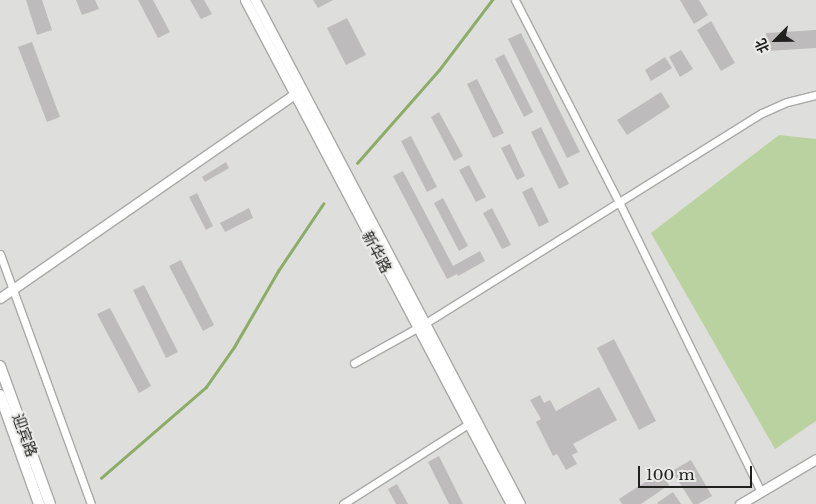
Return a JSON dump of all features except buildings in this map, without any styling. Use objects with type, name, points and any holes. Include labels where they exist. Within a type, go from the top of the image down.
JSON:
[{"type":"main road","name":"新华路","points":[[245,0],[298,92],[472,422],[520,504]]},
{"type":"main road","name":"新华路","points":[[256,0],[298,92]]},
{"type":"main road","points":[[0,298],[298,92]]},
{"type":"main road","name":"迎宾路","points":[[0,366],[50,504]]},
{"type":"main road","name":"迎宾路","points":[[0,395],[39,504]]},
{"type":"main road","name":"新华路","points":[[472,422],[511,504]]},
{"type":"main road","points":[[740,504],[816,459]]},
{"type":"street","points":[[515,0],[619,202],[761,492]]},
{"type":"street","points":[[354,363],[420,326],[762,113],[787,102],[816,95]]},
{"type":"street","points":[[0,254],[91,504]]},
{"type":"street","points":[[343,504],[472,422]]},
{"type":"green space","points":[[779,135],[816,139],[816,421],[775,449],[651,233]]},
{"type":"waterway","points":[[357,163],[439,70],[492,0]]},
{"type":"waterway","points":[[101,478],[206,387],[234,347],[278,271],[323,204]]}]
